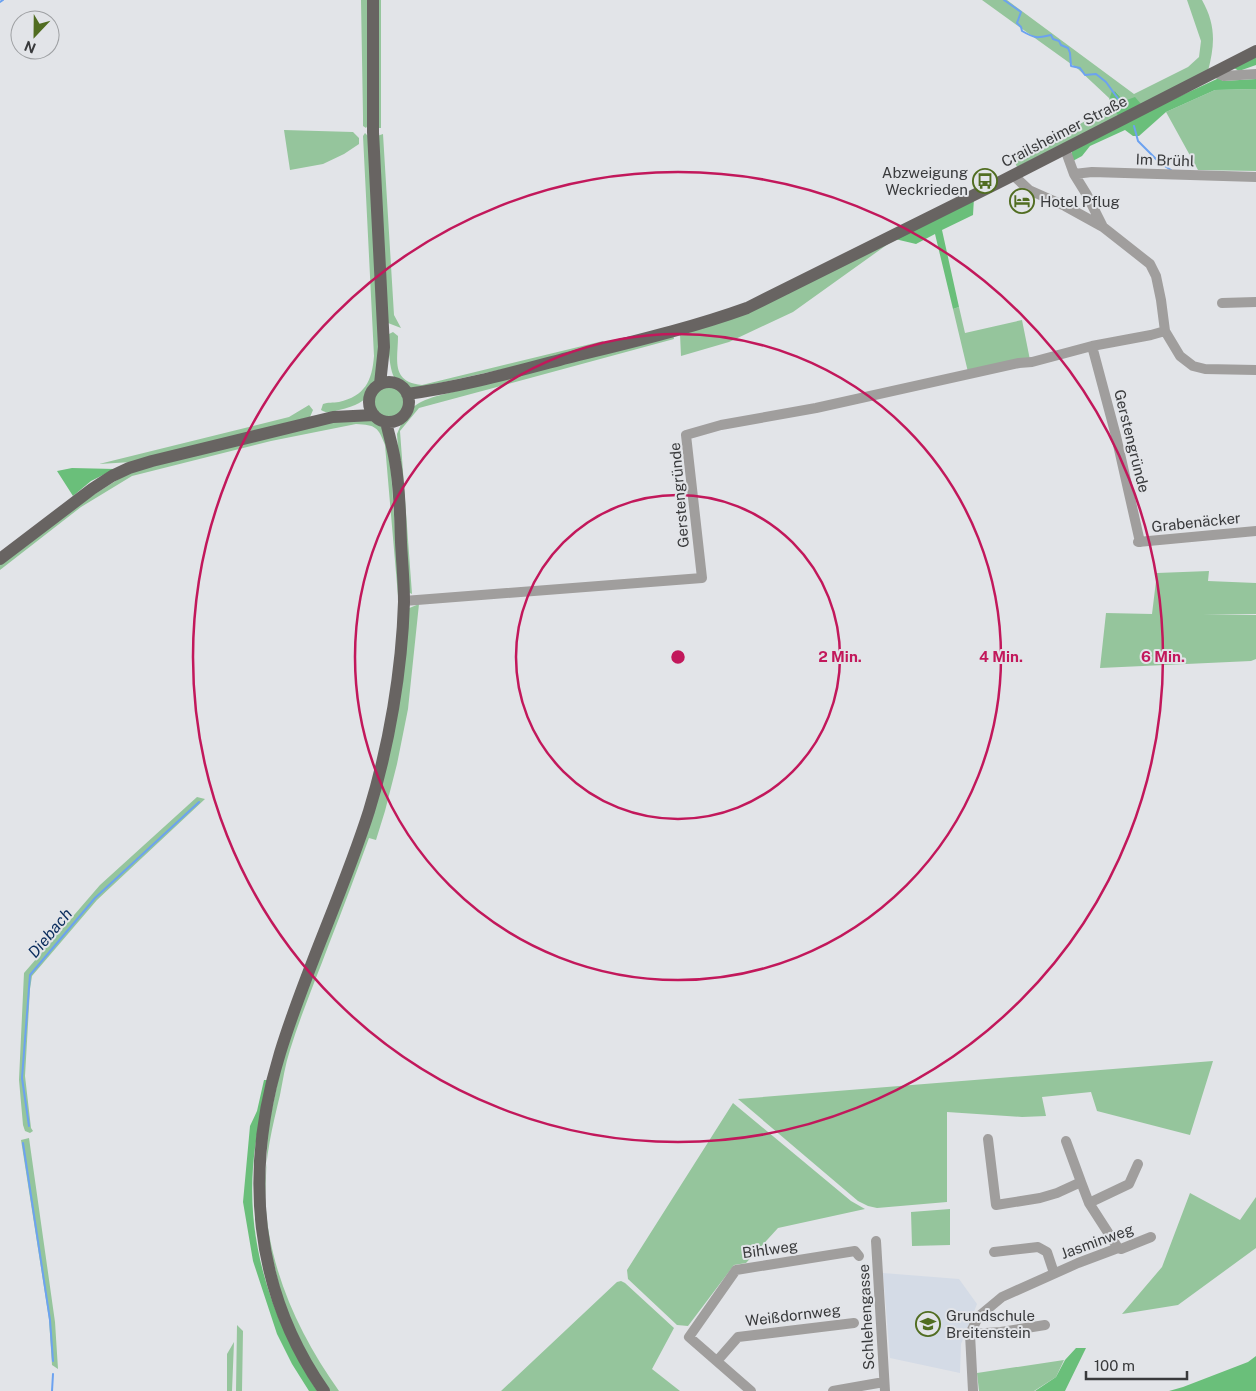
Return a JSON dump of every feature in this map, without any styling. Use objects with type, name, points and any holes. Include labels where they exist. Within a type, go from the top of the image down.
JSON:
[{"type":"main road","points":[[374,0],[374,132],[384,347],[380,384]]},
{"type":"main road","name":"Crailsheimer Straße","points":[[408,399],[720,318],[770,298],[1256,51]]},
{"type":"main road","points":[[384,347],[394,383]]},
{"type":"main road","points":[[374,415],[369,401],[374,389],[380,384],[394,383],[401,386],[408,399],[407,411],[392,421]]},
{"type":"main road","points":[[333,417],[369,401]]},
{"type":"main road","points":[[0,559],[92,489],[129,468],[152,460],[333,417],[374,415],[392,421]]},
{"type":"main road","points":[[324,1391],[291,1336],[272,1283],[263,1243],[260,1210],[261,1152],[268,1104],[280,1053],[302,988],[344,881],[369,810],[389,735],[401,648],[404,601],[399,494],[392,421]]},
{"type":"street","points":[[1214,72],[1224,76],[1256,74]]},
{"type":"street","points":[[1064,149],[1074,174],[1088,195],[1103,227]]},
{"type":"street","name":"Im Brühl","points":[[1074,174],[1092,172],[1256,177]]},
{"type":"street","points":[[1013,175],[1028,190],[1064,206],[1103,227],[1150,264],[1156,276],[1165,331],[1180,356],[1193,366],[1205,369],[1256,370]]},
{"type":"street","points":[[1222,303],[1256,302]]},
{"type":"street","name":"Gerstengründe","points":[[404,601],[702,578],[686,435],[721,425],[816,408],[1019,363],[1032,362],[1092,346],[1165,331]]},
{"type":"street","name":"Gerstengründe","points":[[1092,346],[1116,436],[1139,542]]},
{"type":"street","name":"Grabenäcker","points":[[1139,542],[1256,531]]},
{"type":"street","points":[[988,1139],[996,1205],[1040,1198],[1080,1178]]},
{"type":"street","points":[[1066,1141],[1089,1203],[1118,1248]]},
{"type":"street","points":[[1089,1203],[1129,1184],[1138,1164]]},
{"type":"street","name":"Jasminweg","points":[[970,1334],[978,1317],[1002,1297],[1078,1262],[1118,1248],[1121,1249],[1151,1237]]},
{"type":"street","name":"Schlehengasse","points":[[876,1241],[884,1387]]},
{"type":"street","name":"Jasminweg","points":[[994,1252],[1038,1247],[1047,1252],[1054,1273]]},
{"type":"street","name":"Bihlweg","points":[[717,1361],[690,1337],[736,1270],[855,1251],[859,1256]]},
{"type":"street","name":"Weißdornweg","points":[[717,1361],[738,1337],[854,1323]]},
{"type":"street","points":[[973,1391],[970,1334],[1001,1332],[1045,1324]]},
{"type":"street","points":[[717,1361],[751,1391]]},
{"type":"street","points":[[832,1391],[884,1387]]},
{"type":"shaded area","name":"Grundschule Breitenstein","points":[[883,1273],[959,1279],[977,1304],[961,1344],[960,1373],[890,1358]]},
{"type":"green space","points":[[361,0],[367,0],[368,125],[366,128],[363,126]]},
{"type":"green space","points":[[376,0],[381,0],[381,128],[377,128]]},
{"type":"green space","points":[[982,0],[1007,0],[1134,94],[1188,67],[1199,57],[1201,41],[1187,0],[1202,0],[1210,18],[1213,35],[1208,71],[1141,104],[1124,101],[1116,92],[1118,116],[1017,167],[1013,158],[1111,108],[1109,98],[1078,69]]},
{"type":"green space","points":[[1256,57],[1256,65],[1239,71],[1234,68]]},
{"type":"green space","points":[[1219,78],[1223,81],[1256,79],[1256,89],[1215,90],[1166,112],[1139,136],[1133,136],[1125,130],[1090,146],[1082,156],[1071,162],[1072,151],[1163,104]]},
{"type":"green space","points":[[1256,89],[1256,171],[1198,170],[1166,112],[1215,90]]},
{"type":"green space","points":[[1112,91],[1116,92],[1124,101],[1135,97],[1141,104],[1118,116],[1110,97]]},
{"type":"green space","points":[[284,130],[353,132],[359,138],[359,144],[323,164],[290,170]]},
{"type":"green space","points":[[365,133],[368,136],[381,358],[373,386],[366,398],[351,407],[327,412],[321,410],[323,404],[348,399],[355,396],[366,386],[373,365],[363,136]]},
{"type":"green space","points":[[383,134],[394,315],[401,328],[388,323],[377,136]]},
{"type":"green space","points":[[974,198],[973,215],[942,230],[959,307],[953,309],[935,234],[916,244],[895,239]]},
{"type":"green space","points":[[895,239],[793,312],[729,342],[681,356],[680,334]]},
{"type":"green space","points":[[959,307],[965,333],[1022,320],[1030,360],[968,372],[953,309]]},
{"type":"green space","points":[[393,332],[398,336],[397,361],[400,374],[412,383],[422,385],[603,341],[606,344],[412,389],[398,382],[393,375],[390,360],[389,334]]},
{"type":"green space","points":[[673,335],[674,339],[419,408],[400,431],[412,594],[408,592],[397,434],[404,419],[416,405],[437,396]]},
{"type":"green space","points":[[389,387],[401,391],[405,403],[401,415],[389,419],[377,415],[373,403],[377,391]]},
{"type":"green space","points":[[309,405],[313,410],[310,417],[132,462],[99,464],[289,417]]},
{"type":"green space","points":[[370,418],[378,422],[386,434],[391,470],[398,596],[385,445],[375,428],[356,424],[271,441],[132,476],[81,507],[0,570],[0,564],[82,502],[130,472],[337,420]]},
{"type":"green space","points":[[72,468],[115,469],[91,481],[73,496],[57,471]]},
{"type":"green space","points":[[1209,571],[1208,581],[1256,583],[1256,614],[1203,614],[1256,615],[1256,659],[1251,661],[1100,668],[1106,613],[1152,614],[1157,573]]},
{"type":"green space","points":[[419,604],[408,709],[385,811],[376,840],[369,838],[294,1037],[285,1067],[266,1164],[268,1128],[284,1052],[364,835],[407,609]]},
{"type":"green space","points":[[197,797],[205,799],[97,900],[32,976],[25,1076],[31,1128],[33,1131],[30,1133],[25,1131],[19,1080],[24,973],[100,885]]},
{"type":"green space","points":[[1213,1061],[1190,1135],[1097,1111],[1091,1092],[1042,1097],[1046,1116],[1022,1117],[947,1112],[947,1202],[877,1208],[858,1201],[738,1099]]},
{"type":"green space","points":[[264,1080],[268,1080],[257,1134],[253,1167],[254,1227],[259,1256],[276,1312],[288,1339],[317,1391],[309,1391],[292,1364],[277,1334],[253,1261],[243,1202],[250,1126],[257,1111]]},
{"type":"green space","points":[[733,1103],[851,1201],[865,1209],[778,1228],[746,1263],[734,1265],[688,1326],[677,1325],[628,1279],[627,1270]]},
{"type":"green space","points":[[29,1138],[55,1322],[58,1369],[52,1365],[49,1319],[21,1140]]},
{"type":"green space","points":[[1190,1193],[1240,1220],[1256,1197],[1256,1248],[1178,1305],[1122,1314],[1162,1267]]},
{"type":"green space","points":[[265,1197],[272,1249],[288,1299],[298,1323],[339,1391],[329,1391],[319,1378],[285,1310],[264,1223]]},
{"type":"green space","points":[[950,1209],[950,1245],[912,1246],[911,1212]]},
{"type":"green space","points":[[621,1281],[674,1328],[652,1369],[680,1391],[501,1391],[617,1282]]},
{"type":"green space","points":[[237,1325],[243,1331],[242,1391],[236,1391]]},
{"type":"green space","points":[[234,1342],[232,1391],[227,1391],[227,1354]]},
{"type":"green space","points":[[1076,1348],[1086,1348],[1065,1391],[1035,1391],[1056,1377],[1065,1360]]},
{"type":"green space","points":[[1256,1356],[1256,1391],[1169,1391],[1248,1362]]},
{"type":"green space","points":[[1064,1360],[1056,1377],[1034,1391],[979,1391],[977,1373]]},
{"type":"waterway","points":[[1004,0],[1021,12],[1017,23],[1022,31],[1036,37],[1051,35],[1053,39],[1068,48],[1071,66],[1080,68],[1085,75],[1096,74],[1106,82],[1124,107]]},
{"type":"waterway","points":[[1134,126],[1138,141],[1160,163],[1171,170]]},
{"type":"waterway","name":"Diebach","points":[[29,1126],[22,1078],[30,975],[95,898],[199,802]]},
{"type":"waterway","name":"Diebach","points":[[23,1143],[50,1320],[53,1361]]},
{"type":"waterway","name":"Diebach","points":[[52,1391],[53,1374]]},
{"type":"place","name":"Abzweigung Weckrieden","points":[[985,181]]},
{"type":"place","name":"Hotel Pflug","points":[[1022,201]]},
{"type":"place","name":"Grundschule Breitenstein","points":[[928,1324]]}]
